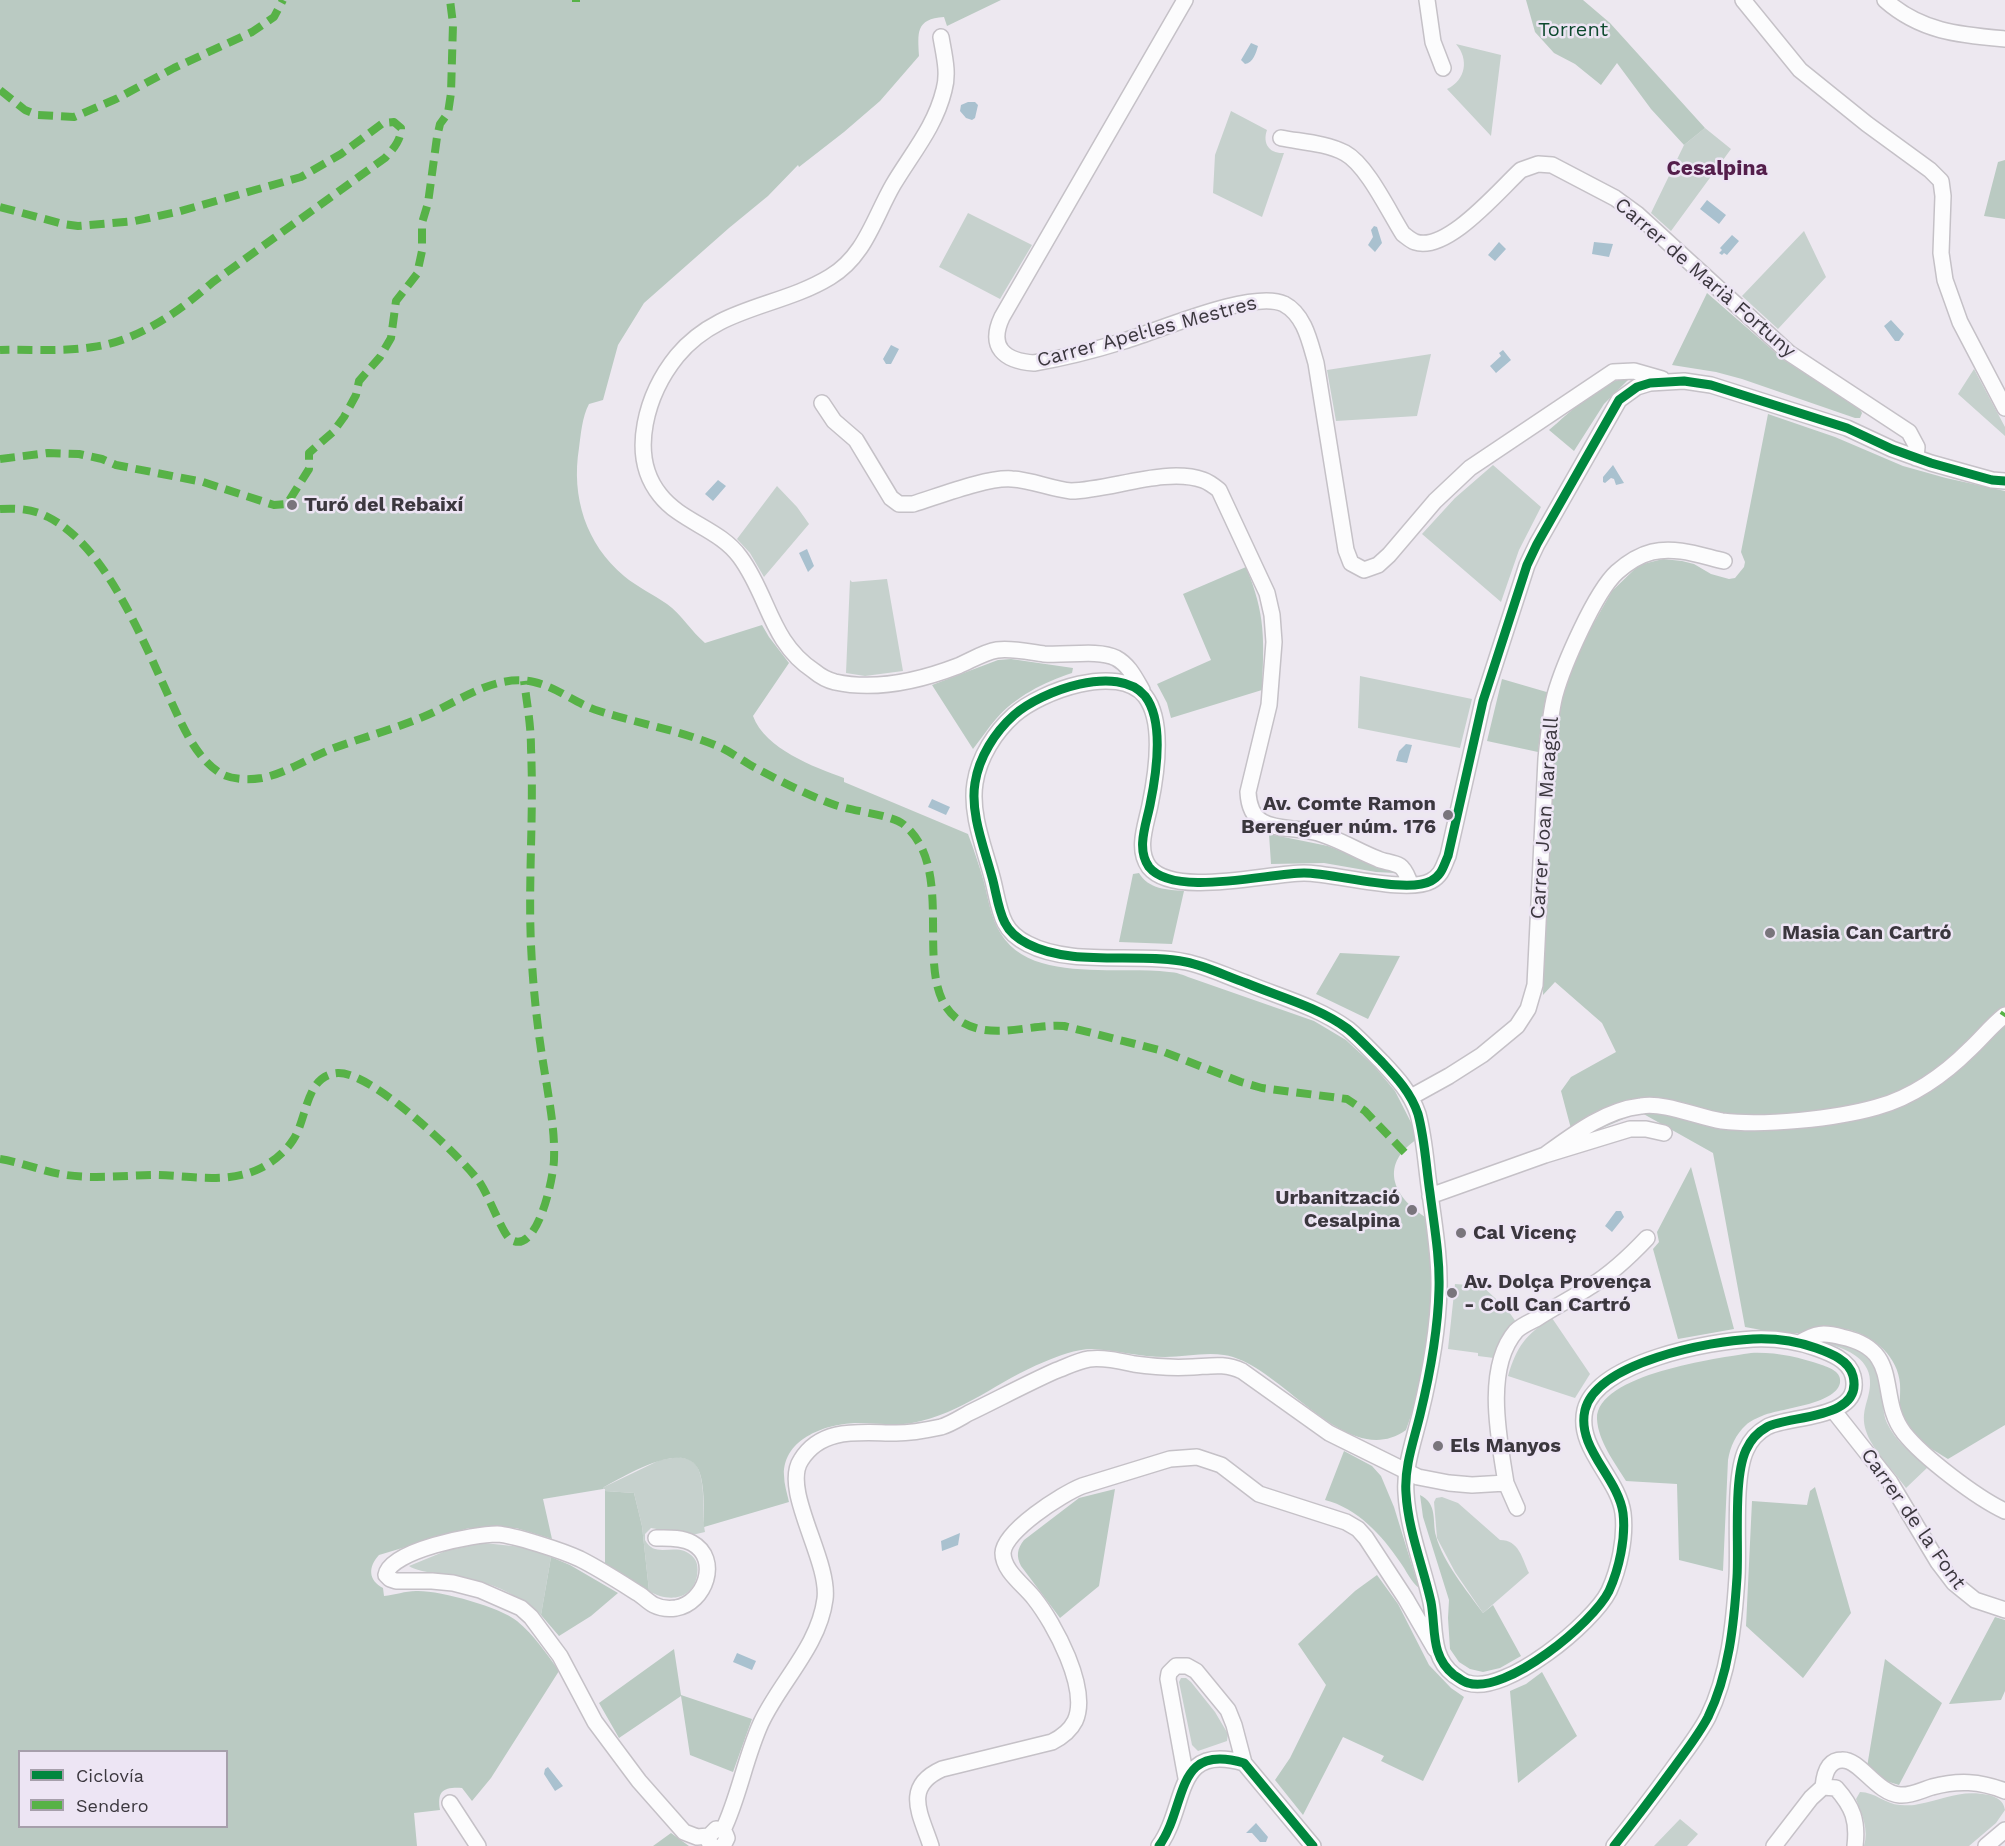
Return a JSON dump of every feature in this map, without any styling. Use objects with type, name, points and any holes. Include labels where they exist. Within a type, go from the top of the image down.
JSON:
[{"type":"street","name":"Carrer Apel·les Mestres","points":[[1185,0],[1002,317],[996,335],[997,344],[1003,352],[1023,363],[1034,363],[1121,342],[1249,302],[1283,303],[1295,312],[1308,337],[1316,363],[1346,550],[1351,563],[1364,570],[1378,565],[1389,555],[1435,501],[1470,468],[1613,372],[1634,371],[1669,381]]},
{"type":"street","points":[[1427,0],[1433,42],[1443,68]]},
{"type":"street","points":[[1743,0],[1805,74],[1867,124],[1930,170],[1941,181],[1943,196],[1941,253],[1945,280],[1960,322],[2005,408]]},
{"type":"street","points":[[1885,0],[1909,17],[1942,31],[1959,35],[2005,39]]},
{"type":"street","points":[[941,37],[946,73],[945,87],[934,118],[853,260],[832,276],[811,287],[725,318],[710,327],[681,352],[658,386],[647,414],[644,453],[649,474],[660,495],[719,536],[736,552],[760,593],[774,627],[794,656],[830,681],[850,685],[916,680],[968,662],[994,650],[1046,654],[1093,654],[1115,658],[1131,671],[1152,709],[1156,731],[1154,780],[1142,850],[1148,865],[1159,876],[1173,880],[1228,882],[1307,873],[1411,885],[1422,884],[1438,876],[1448,855],[1483,701],[1521,584],[1537,544],[1619,399],[1637,387],[1669,381],[1711,385],[1847,428],[1916,458],[1975,476],[2005,481]]},
{"type":"street","name":"Carrer de Marià Fortuny","points":[[1281,138],[1329,147],[1346,154],[1359,164],[1403,234],[1420,243],[1439,240],[1461,227],[1521,170],[1531,165],[1552,165],[1597,188],[1637,214],[1789,353],[1909,432],[1917,447],[1916,458]]},
{"type":"street","points":[[822,403],[834,422],[856,440],[891,498],[899,504],[913,504],[998,479],[1013,479],[1057,490],[1071,491],[1159,478],[1190,476],[1206,480],[1219,490],[1268,593],[1272,615],[1274,642],[1269,705],[1248,792],[1249,805],[1254,815],[1264,823],[1281,828],[1314,832],[1380,860],[1398,865],[1405,871],[1411,885]]},
{"type":"street","name":"Carrer Joan Maragall","points":[[1411,1096],[1482,1055],[1517,1026],[1528,1009],[1536,975],[1545,771],[1550,723],[1555,695],[1592,609],[1616,573],[1637,558],[1652,552],[1673,550],[1724,561]]},
{"type":"street","points":[[1143,693],[1130,684],[1101,681],[1037,698],[1004,724],[985,753],[975,779],[975,808],[1001,911],[1010,931],[1024,943],[1048,952],[1090,957],[1188,962],[1306,1007],[1343,1025],[1400,1081],[1411,1096],[1419,1117],[1424,1147],[1439,1270],[1437,1312],[1423,1404],[1407,1471],[1406,1493],[1417,1551],[1430,1598],[1436,1651]]},
{"type":"street","points":[[1545,1155],[1569,1137],[1606,1116],[1640,1106],[1662,1106],[1723,1121],[1798,1120],[1878,1107],[1912,1092],[1951,1068],[2005,1015]]},
{"type":"street","points":[[1430,1196],[1545,1155],[1630,1129],[1646,1129],[1664,1133]]},
{"type":"street","points":[[1517,1508],[1506,1483],[1500,1446],[1497,1398],[1501,1360],[1517,1330],[1593,1286],[1622,1263],[1647,1238]]},
{"type":"street","points":[[1799,1343],[1818,1334],[1850,1338],[1865,1345],[1884,1368],[1892,1411],[1903,1432],[1917,1448],[1945,1470],[1989,1503],[2005,1511]]},
{"type":"street","points":[[931,1846],[917,1804],[917,1794],[923,1781],[942,1769],[1052,1742],[1070,1730],[1076,1719],[1079,1705],[1077,1686],[1070,1663],[1048,1618],[1034,1597],[1011,1572],[1003,1555],[1005,1546],[1016,1530],[1071,1491],[1170,1459],[1197,1457],[1221,1465],[1259,1494],[1346,1522],[1366,1538],[1406,1599],[1441,1662],[1449,1671],[1468,1683],[1480,1685],[1503,1679],[1538,1660],[1583,1624],[1597,1610],[1608,1592],[1617,1567],[1624,1518],[1619,1498],[1590,1446],[1584,1425],[1586,1405],[1598,1387],[1642,1363],[1686,1350],[1735,1341],[1761,1339],[1799,1343],[1830,1354],[1846,1364],[1853,1376],[1853,1389],[1848,1399],[1833,1410],[1764,1428],[1748,1444],[1741,1470],[1737,1575],[1731,1642],[1716,1697],[1699,1732],[1647,1805],[1614,1846]]},
{"type":"street","points":[[656,1538],[677,1539],[691,1543],[701,1550],[707,1562],[708,1575],[704,1587],[682,1607],[671,1609],[654,1605],[576,1558],[509,1536],[496,1534],[453,1540],[405,1556],[387,1569],[386,1575],[396,1581],[453,1583],[480,1590],[521,1608],[531,1617],[560,1656],[595,1722],[639,1781],[684,1832],[717,1840],[760,1724],[813,1638],[825,1600],[822,1567],[800,1502],[795,1479],[796,1468],[800,1460],[821,1440],[850,1432],[899,1433],[944,1426],[1026,1384],[1088,1359],[1162,1367],[1232,1366],[1329,1433],[1407,1471],[1431,1480],[1449,1483],[1472,1485],[1506,1483]]},
{"type":"street","name":"Carrer de la Font","points":[[1833,1410],[1890,1482],[1938,1562],[1954,1583],[1975,1600],[2005,1610]]},
{"type":"street","points":[[1186,1778],[1168,1679],[1169,1673],[1176,1666],[1188,1666],[1196,1671],[1228,1710],[1244,1763],[1313,1846]]},
{"type":"street","points":[[1159,1846],[1168,1834],[1186,1778],[1193,1768],[1208,1761],[1230,1759],[1244,1763]]},
{"type":"street","points":[[1774,1846],[1811,1798],[1823,1787],[1824,1775],[1831,1764],[1840,1759],[1847,1760],[1856,1766],[1888,1792],[1901,1795],[1912,1794],[1946,1783],[1966,1781],[1989,1784],[2005,1791]]},
{"type":"street","points":[[1823,1787],[1836,1788],[1850,1807],[1856,1819],[1854,1846]]},
{"type":"street","points":[[450,1803],[478,1846]]},
{"type":"street","points":[[1986,1846],[2005,1830]]},
{"type":"shaded area","points":[[1456,44],[1501,55],[1491,136],[1447,89],[1458,80],[1464,69],[1463,56]]},
{"type":"shaded area","points":[[1231,111],[1267,130],[1266,144],[1268,147],[1275,152],[1284,153],[1262,217],[1213,193],[1215,155]]},
{"type":"shaded area","points":[[1705,128],[1731,149],[1671,231],[1651,213],[1684,145]]},
{"type":"shaded area","points":[[968,213],[1032,245],[1000,299],[939,267]]},
{"type":"shaded area","points":[[1804,231],[1826,277],[1778,329],[1742,296]]},
{"type":"shaded area","points":[[1431,354],[1417,416],[1336,421],[1327,370]]},
{"type":"shaded area","points":[[1974,369],[2005,427],[2005,436],[1958,394]]},
{"type":"shaded area","points":[[1493,465],[1541,507],[1519,550],[1501,602],[1422,534],[1455,498]]},
{"type":"shaded area","points":[[777,486],[809,524],[764,577],[750,553],[737,539]]},
{"type":"shaded area","points":[[887,579],[903,671],[865,676],[846,673],[850,580],[852,582]]},
{"type":"shaded area","points":[[1360,676],[1472,699],[1460,748],[1358,728]]},
{"type":"shaded area","points":[[1455,1284],[1482,1286],[1507,1309],[1516,1322],[1501,1342],[1494,1358],[1478,1356],[1478,1353],[1448,1349]]},
{"type":"shaded area","points":[[1552,1318],[1590,1374],[1575,1398],[1508,1376],[1523,1342]]},
{"type":"shaded area","points":[[1828,1341],[1858,1351],[1871,1362],[1880,1379],[1884,1415],[1890,1430],[1928,1467],[1906,1488],[1878,1453],[1866,1431],[1864,1412],[1870,1385],[1867,1369],[1857,1357],[1828,1344]]},
{"type":"shaded area","points":[[679,1457],[693,1462],[700,1475],[705,1532],[692,1535],[651,1528],[645,1534],[645,1540],[655,1549],[681,1550],[688,1553],[696,1562],[697,1576],[690,1590],[684,1595],[671,1598],[649,1591],[642,1526],[634,1493],[603,1489],[660,1460]]},
{"type":"shaded area","points":[[1442,1497],[1458,1503],[1500,1540],[1516,1546],[1529,1573],[1483,1613],[1455,1572],[1437,1538],[1434,1502],[1436,1498]]},
{"type":"shaded area","points":[[484,1543],[522,1547],[551,1557],[541,1615],[515,1596],[493,1586],[422,1571],[409,1566],[448,1550]]},
{"type":"shaded area","points":[[1181,1678],[1186,1678],[1191,1682],[1215,1712],[1228,1734],[1227,1741],[1198,1751],[1192,1745],[1179,1682]]},
{"type":"shaded area","points":[[1860,1792],[1890,1803],[1910,1805],[1953,1795],[1979,1793],[1997,1798],[2005,1810],[1996,1823],[1969,1846],[1864,1846],[1865,1828],[1856,1799]]},
{"type":"shaded area","points":[[1680,1819],[1698,1834],[1687,1846],[1654,1846]]},
{"type":"green space","points":[[0,0],[1001,0],[947,26],[944,17],[935,18],[923,24],[918,40],[919,56],[880,101],[844,132],[799,167],[798,165],[768,196],[644,303],[618,345],[603,400],[589,404],[585,414],[577,466],[577,484],[584,518],[600,549],[611,563],[629,580],[672,608],[705,643],[762,625],[789,663],[753,716],[759,728],[779,747],[805,762],[844,778],[844,782],[968,834],[995,922],[1001,934],[1015,950],[1033,960],[1055,966],[1078,969],[1149,970],[1180,974],[1314,1021],[1346,1040],[1374,1066],[1395,1091],[1419,1138],[1406,1148],[1394,1168],[1394,1179],[1398,1190],[1405,1200],[1427,1218],[1432,1262],[1433,1288],[1428,1341],[1411,1415],[1406,1430],[1383,1439],[1360,1438],[1314,1412],[1246,1362],[1224,1355],[1156,1357],[1086,1349],[1061,1355],[1027,1369],[964,1404],[930,1419],[905,1424],[846,1424],[809,1435],[791,1451],[786,1462],[784,1478],[789,1502],[704,1527],[703,1487],[700,1472],[689,1460],[666,1459],[638,1469],[603,1489],[543,1499],[552,1539],[516,1528],[469,1528],[379,1555],[373,1564],[371,1573],[374,1581],[383,1588],[384,1596],[426,1591],[469,1600],[497,1610],[523,1626],[559,1671],[491,1778],[472,1801],[462,1788],[450,1788],[441,1794],[440,1810],[414,1813],[417,1846],[0,1846]]},
{"type":"green space","name":"Torrent","points":[[1526,0],[1583,0],[1610,23],[1705,128],[1684,145],[1651,109],[1617,63],[1601,85],[1575,64],[1554,53],[1535,32]]},
{"type":"green space","points":[[2005,160],[2005,219],[1984,216],[1998,162]]},
{"type":"green space","points":[[1707,293],[1784,360],[1859,408],[1862,413],[1860,418],[1742,379],[1672,365]]},
{"type":"green space","points":[[1630,378],[1604,404],[1574,451],[1549,430],[1597,390],[1619,380]]},
{"type":"green space","points":[[1768,414],[1835,437],[1903,466],[2005,491],[2005,1425],[1948,1459],[1921,1442],[1904,1422],[1900,1412],[1900,1384],[1895,1365],[1876,1343],[1859,1333],[1844,1329],[1786,1333],[1745,1327],[1713,1153],[1640,1112],[1574,1140],[1561,1091],[1571,1077],[1616,1052],[1602,1023],[1555,982],[1543,995],[1545,862],[1555,726],[1568,676],[1587,635],[1612,591],[1639,565],[1663,559],[1682,561],[1729,579],[1735,578],[1744,567],[1745,562],[1741,552]]},
{"type":"green space","points":[[1246,567],[1257,599],[1262,628],[1262,690],[1171,718],[1167,703],[1157,684],[1211,660],[1183,594]]},
{"type":"green space","points":[[1011,659],[1073,668],[1072,673],[1041,686],[1012,704],[996,719],[973,749],[932,685],[998,660]]},
{"type":"green space","points":[[1502,679],[1550,693],[1541,724],[1538,752],[1487,741]]},
{"type":"green space","points":[[1269,834],[1328,846],[1395,873],[1324,863],[1271,864]]},
{"type":"green space","points":[[1139,873],[1153,885],[1184,891],[1172,944],[1119,942],[1133,874]]},
{"type":"green space","points":[[1340,953],[1400,956],[1368,1019],[1316,994]]},
{"type":"green space","points":[[1691,1167],[1734,1329],[1678,1339],[1653,1249],[1659,1242],[1657,1232]]},
{"type":"green space","points":[[1751,1353],[1787,1356],[1822,1365],[1837,1373],[1840,1383],[1836,1390],[1818,1401],[1770,1413],[1754,1420],[1746,1425],[1736,1437],[1728,1460],[1723,1571],[1679,1560],[1677,1484],[1626,1481],[1604,1444],[1597,1419],[1602,1403],[1616,1390],[1637,1380],[1688,1364]]},
{"type":"green space","points":[[1344,1451],[1372,1466],[1381,1476],[1394,1507],[1419,1588],[1385,1542],[1368,1524],[1348,1509],[1325,1500]]},
{"type":"green space","points":[[1815,1487],[1851,1613],[1803,1678],[1746,1626],[1752,1501],[1807,1505],[1810,1491]]},
{"type":"green space","points":[[1115,1489],[1099,1586],[1060,1618],[1021,1566],[1018,1559],[1020,1546],[1024,1540],[1079,1498]]},
{"type":"green space","points":[[605,1491],[634,1493],[642,1526],[649,1591],[605,1565]]},
{"type":"green space","points":[[1420,1495],[1430,1503],[1439,1546],[1450,1566],[1483,1613],[1493,1605],[1521,1656],[1500,1668],[1483,1672],[1470,1669],[1459,1662],[1450,1649],[1449,1600],[1423,1517]]},
{"type":"green space","points":[[551,1557],[570,1565],[618,1593],[591,1616],[559,1636],[541,1615]]},
{"type":"green space","points":[[1377,1575],[1398,1604],[1429,1665],[1451,1688],[1464,1697],[1423,1781],[1381,1761],[1384,1756],[1343,1737],[1303,1815],[1275,1780],[1290,1758],[1326,1685],[1298,1644],[1355,1591]]},
{"type":"green space","points":[[1995,1617],[2005,1620],[2005,1691],[2001,1700],[1949,1704]]},
{"type":"green space","points":[[674,1649],[681,1695],[752,1719],[733,1772],[690,1755],[681,1696],[619,1738],[599,1703]]},
{"type":"green space","points":[[1885,1659],[1942,1703],[1899,1785],[1886,1781],[1867,1767]]},
{"type":"green space","points":[[1542,1672],[1577,1736],[1518,1783],[1510,1691],[1526,1684]]},
{"type":"green space","points":[[671,1833],[689,1846],[653,1846]]},
{"type":"water","points":[[1251,43],[1258,46],[1252,60],[1245,64],[1241,60]]},
{"type":"water","points":[[975,102],[978,105],[975,118],[972,120],[966,118],[960,111],[961,105]]},
{"type":"water","points":[[1707,200],[1726,215],[1719,224],[1700,209]]},
{"type":"water","points":[[1374,226],[1377,227],[1382,243],[1375,252],[1368,245],[1373,237],[1371,230]]},
{"type":"water","points":[[1732,235],[1739,241],[1727,255],[1724,253],[1722,255],[1719,253],[1722,250],[1720,248]]},
{"type":"water","points":[[1499,242],[1506,249],[1495,261],[1488,255]]},
{"type":"water","points":[[1594,242],[1613,244],[1609,257],[1592,254]]},
{"type":"water","points":[[1891,320],[1904,334],[1899,341],[1895,341],[1884,326]]},
{"type":"water","points":[[891,345],[899,349],[891,364],[886,364],[883,359]]},
{"type":"water","points":[[1503,350],[1511,360],[1496,373],[1490,366],[1501,356],[1499,353]]},
{"type":"water","points":[[1613,465],[1624,483],[1616,485],[1614,479],[1611,478],[1603,482],[1603,477]]},
{"type":"water","points":[[718,480],[726,486],[713,501],[705,494]]},
{"type":"water","points":[[807,549],[814,566],[808,572],[799,553]]},
{"type":"water","points":[[1406,744],[1412,745],[1407,763],[1396,761],[1399,751]]},
{"type":"water","points":[[932,799],[950,807],[946,815],[928,807]]},
{"type":"water","points":[[1616,1211],[1621,1211],[1624,1217],[1612,1232],[1605,1226]]},
{"type":"water","points":[[960,1533],[958,1545],[942,1551],[941,1541]]},
{"type":"water","points":[[737,1653],[756,1661],[752,1670],[733,1662]]},
{"type":"water","points":[[548,1767],[563,1786],[555,1791],[544,1774]]},
{"type":"water","points":[[1256,1823],[1268,1837],[1266,1842],[1260,1842],[1252,1833],[1246,1833]]},
{"type":"marked path","points":[[0,90],[25,110],[38,115],[74,117],[116,99],[174,68],[252,32],[274,17],[283,0]]},
{"type":"marked path","points":[[0,459],[48,453],[79,454],[116,465],[203,482],[274,505],[287,504],[309,469],[309,453],[333,432],[344,417],[356,395],[359,381],[380,357],[391,338],[396,301],[417,274],[422,251],[422,223],[428,203],[437,137],[440,124],[448,113],[451,93],[453,24],[450,0]]},
{"type":"marked path","points":[[0,207],[78,226],[135,221],[177,212],[301,177],[341,154],[383,123],[394,122],[401,128],[398,141],[385,158],[158,323],[110,344],[93,347],[58,350],[0,350]]},
{"type":"marked path","points":[[0,509],[25,510],[42,514],[69,531],[88,549],[105,572],[135,623],[196,749],[211,766],[224,775],[246,779],[271,776],[334,748],[434,712],[482,688],[521,680],[542,684],[599,711],[715,745],[772,777],[824,801],[890,818],[903,824],[921,847],[930,875],[934,969],[940,995],[954,1016],[979,1029],[989,1031],[1064,1026],[1159,1050],[1262,1088],[1347,1099],[1365,1111],[1408,1156]]},
{"type":"marked path","points":[[0,1159],[60,1174],[84,1177],[158,1175],[223,1178],[249,1173],[270,1163],[287,1148],[298,1131],[313,1089],[319,1081],[338,1073],[353,1076],[371,1086],[413,1116],[478,1180],[510,1239],[520,1242],[528,1237],[536,1227],[547,1197],[554,1149],[552,1119],[536,1012],[532,962],[530,921],[531,740],[524,681]]},
{"type":"cycle path","points":[[1614,1846],[1700,1731],[1721,1684],[1734,1613],[1739,1477],[1746,1450],[1760,1431],[1767,1427],[1822,1414],[1847,1401],[1853,1390],[1851,1370],[1843,1361],[1827,1352],[1785,1340],[1753,1339],[1710,1344],[1657,1357],[1610,1379],[1594,1393],[1585,1410],[1584,1424],[1586,1437],[1614,1487],[1623,1513],[1621,1553],[1609,1591],[1586,1621],[1547,1654],[1525,1668],[1484,1684],[1466,1682],[1454,1675],[1446,1668],[1437,1651],[1431,1602],[1407,1507],[1408,1463],[1433,1352],[1439,1289],[1438,1253],[1424,1144],[1418,1114],[1412,1099],[1393,1074],[1348,1029],[1324,1014],[1298,1003],[1186,962],[1167,959],[1064,955],[1045,951],[1018,938],[1007,927],[1001,912],[979,830],[974,806],[977,773],[994,737],[1014,715],[1026,706],[1042,697],[1080,684],[1099,681],[1117,682],[1133,686],[1145,696],[1155,720],[1156,765],[1144,829],[1143,853],[1149,867],[1161,876],[1200,883],[1304,873],[1388,884],[1420,884],[1431,881],[1438,876],[1448,856],[1483,701],[1527,565],[1619,400],[1637,387],[1650,383],[1684,381],[1711,385],[1847,428],[1892,449],[1931,463],[1992,480],[2005,481]]},
{"type":"cycle path","points":[[1159,1846],[1168,1830],[1186,1782],[1194,1769],[1205,1761],[1221,1759],[1244,1763],[1313,1846]]},
{"type":"place","name":"Turó del Rebaixí","points":[[292,505]]},
{"type":"place","name":"Av. Comte Ramon Berenguer núm. 176","points":[[1448,815]]},
{"type":"place","name":"Masia Can Cartró","points":[[1770,933]]},
{"type":"place","name":"Urbanització Cesalpina","points":[[1412,1210]]},
{"type":"place","name":"Cal Vicenç","points":[[1461,1233]]},
{"type":"place","name":"Av. Dolça Provença - Coll Can Cartró","points":[[1452,1293]]},
{"type":"place","name":"Els Manyos","points":[[1438,1446]]},
{"type":"district","name":"Cesalpina","points":[[1717,169]]}]
